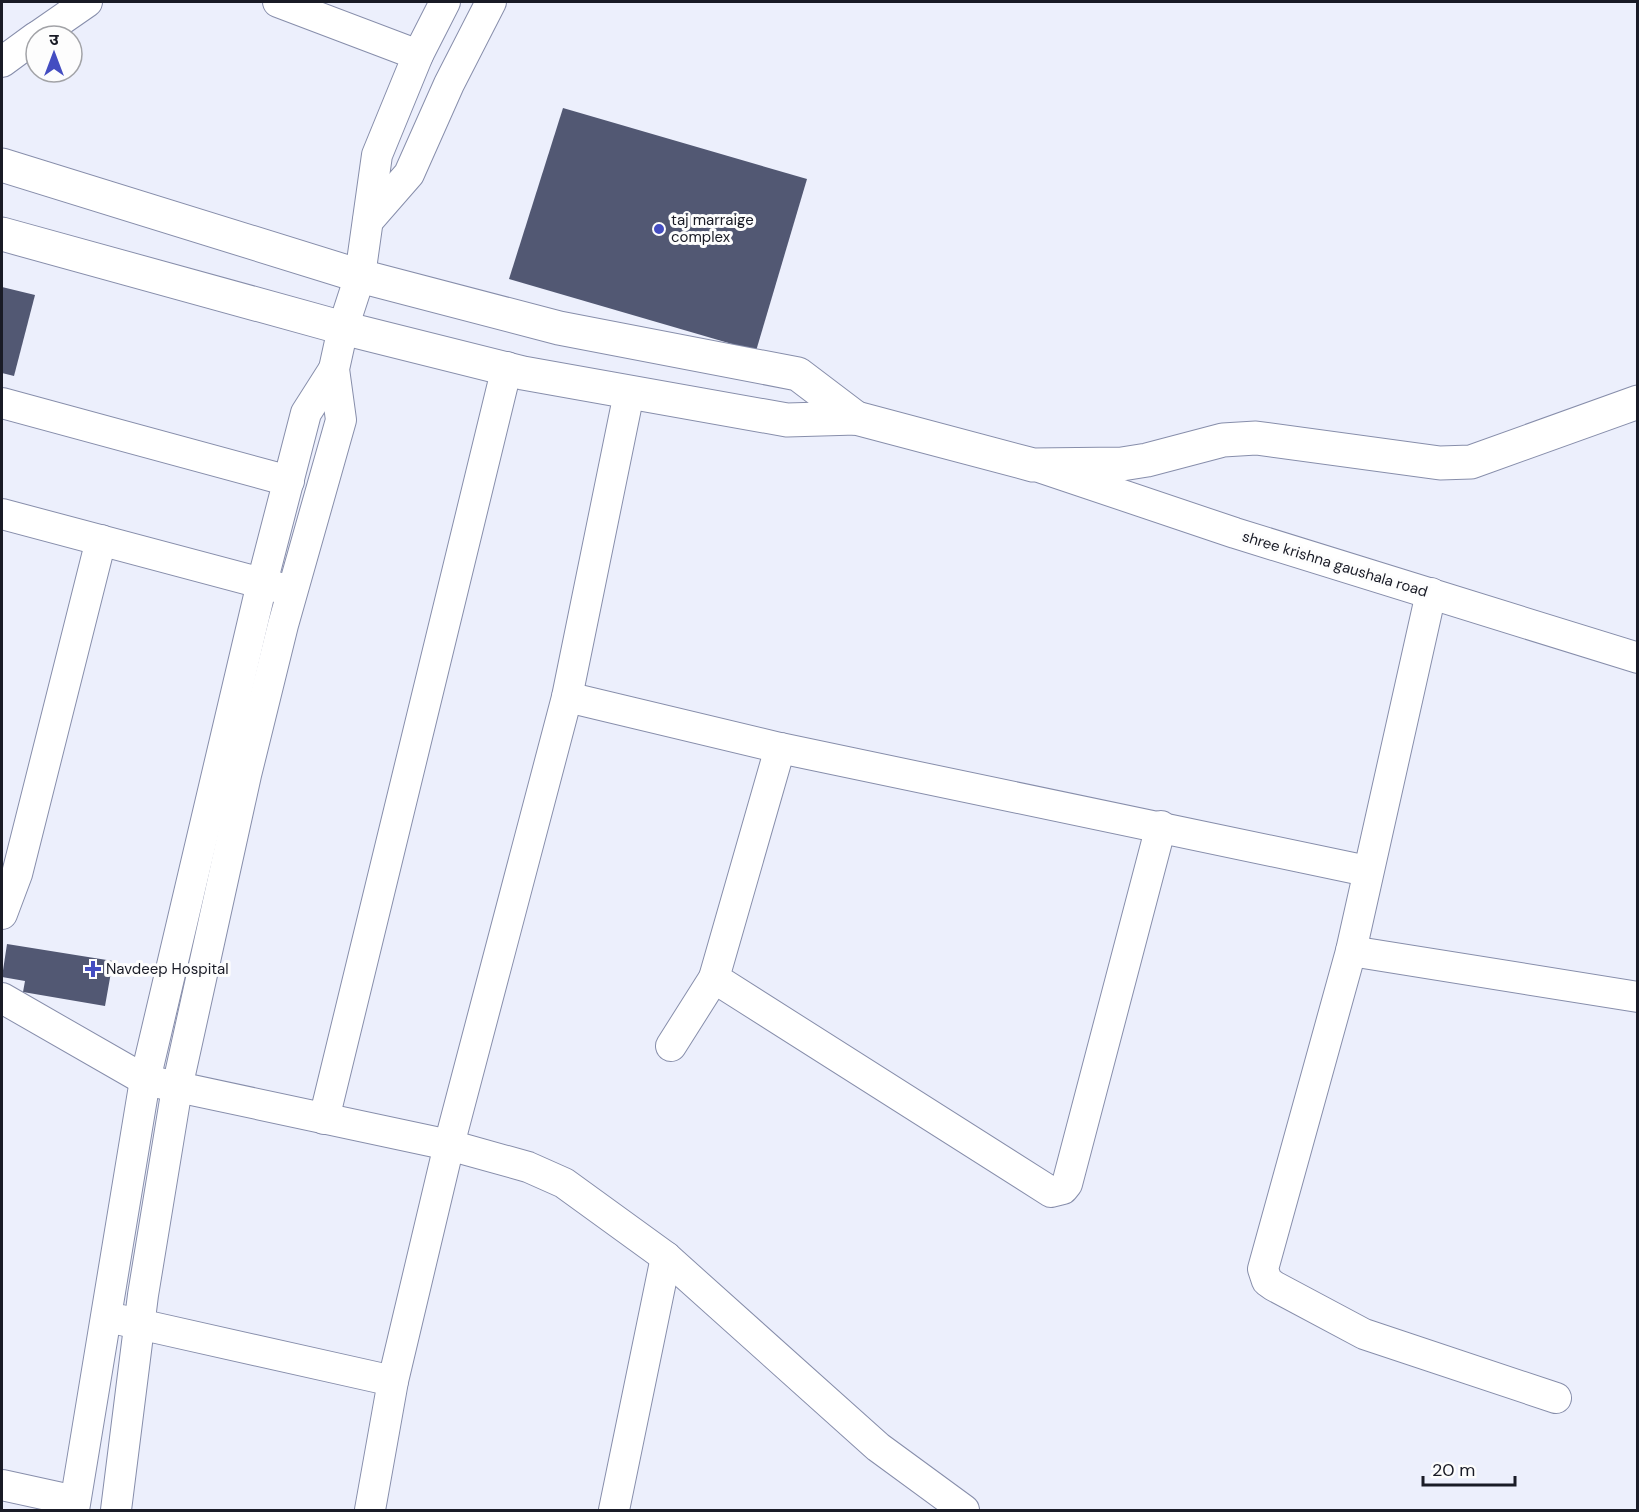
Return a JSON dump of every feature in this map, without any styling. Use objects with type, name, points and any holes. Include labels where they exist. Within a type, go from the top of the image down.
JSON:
[{"type":"main road","points":[[2,165],[360,276],[560,328],[798,374],[856,418]]},
{"type":"main road","points":[[2,234],[343,328],[507,367],[523,374],[787,420],[856,418],[1033,465],[1122,464],[1147,460],[1223,440],[1256,438],[1440,463],[1471,462],[1638,402]]},
{"type":"street","points":[[56,24],[87,2]]},
{"type":"street","points":[[278,2],[418,55]]},
{"type":"street","points":[[2,1485],[74,1506],[145,1080],[262,583],[306,413],[334,369],[343,328],[360,276],[377,155],[418,55],[445,2]]},
{"type":"street","points":[[368,221],[409,174],[449,84],[491,2]]},
{"type":"street","points":[[2,62],[24,46]]},
{"type":"street","points":[[324,1119],[507,367]]},
{"type":"street","points":[[116,1510],[143,1295],[177,1089],[246,775],[293,591],[341,420],[334,369]]},
{"type":"street","points":[[370,1510],[393,1381],[449,1146],[567,697],[629,393]]},
{"type":"street","points":[[2,403],[289,481]]},
{"type":"street","name":"shree krishna gaushala road","points":[[1033,465],[1235,533],[1638,658]]},
{"type":"street","points":[[2,514],[293,591]]},
{"type":"street","points":[[2,914],[17,874],[101,540]]},
{"type":"street","points":[[1431,593],[1367,871],[1351,951],[1263,1269],[1264,1276],[1274,1286],[1364,1334],[1556,1398]]},
{"type":"street","points":[[567,697],[780,748],[1367,871]]},
{"type":"street","points":[[671,1046],[714,978],[780,748]]},
{"type":"street","points":[[714,978],[1052,1192],[1058,1191],[1067,1184],[1161,826]]},
{"type":"street","points":[[1351,951],[1638,997]]},
{"type":"street","points":[[2,998],[145,1080],[177,1089],[449,1146],[528,1167],[564,1183],[666,1257],[878,1446],[964,1510]]},
{"type":"street","points":[[614,1510],[666,1257]]},
{"type":"street","points":[[105,1317],[393,1381]]},
{"type":"building","name":"taj marraige complex","points":[[563,108],[807,179],[756,351],[509,279]]},
{"type":"building","points":[[2,287],[35,295],[14,376],[2,373]]},
{"type":"building","points":[[7,944],[113,961],[105,1006],[23,992],[25,981],[2,977]]},
{"type":"place","name":"taj marraige complex","points":[[659,229]]},
{"type":"place","name":"Navdeep Hospital","points":[[93,969]]}]
